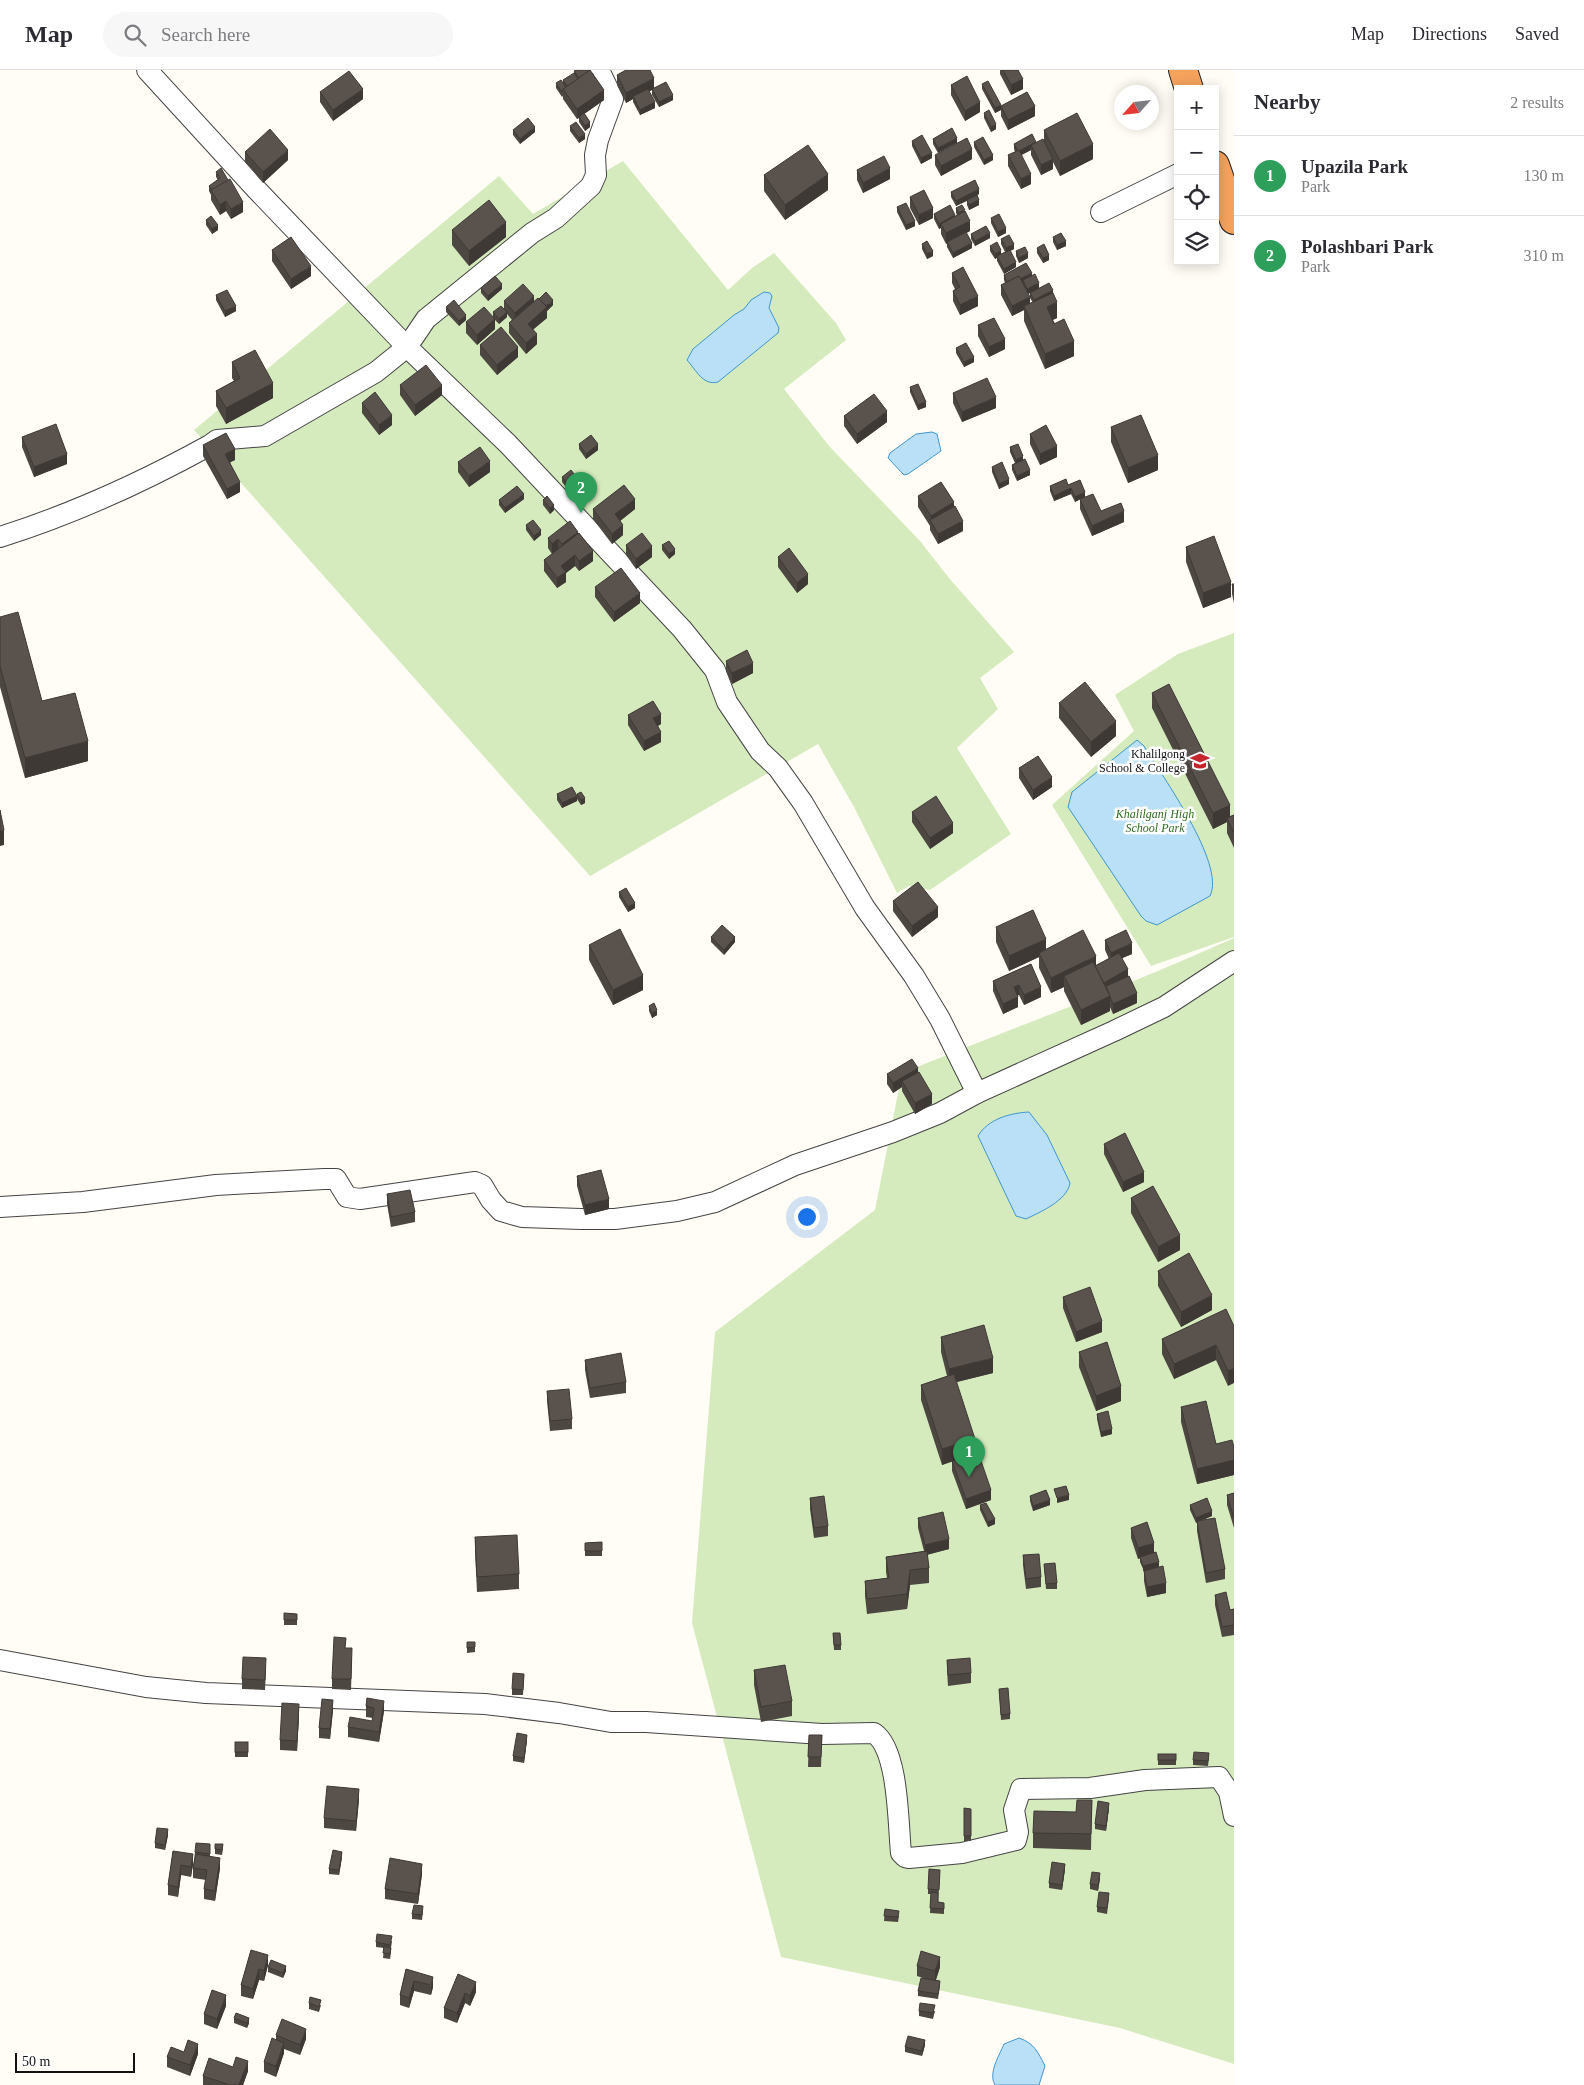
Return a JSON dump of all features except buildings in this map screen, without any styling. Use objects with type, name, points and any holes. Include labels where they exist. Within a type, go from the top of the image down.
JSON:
[{"type":"highway","points":[[1183,70],[1188,85]]},
{"type":"highway","points":[[1218,175],[1234,220]]},
{"type":"street","points":[[147,70],[256,189],[407,347],[508,444],[670,615],[714,670],[727,702],[760,750],[778,768],[803,803],[865,908],[890,940],[936,1012],[977,1093]]},
{"type":"street","points":[[0,537],[104,499],[165,470],[210,446],[217,440],[265,436],[326,403],[376,372],[407,347],[426,319],[532,233],[556,218],[591,186],[596,175],[598,140],[613,99],[599,70]]},
{"type":"street","points":[[1101,212],[1176,175]]},
{"type":"street","points":[[0,1207],[83,1202],[216,1185],[336,1179],[347,1197],[360,1199],[475,1182],[482,1185],[491,1200],[501,1211],[522,1216],[581,1220],[616,1219],[677,1211],[715,1202],[795,1165],[893,1132],[940,1113],[977,1093],[1164,1007],[1234,961]]},
{"type":"street","points":[[0,1660],[146,1687],[206,1693],[485,1704],[560,1713],[611,1722],[646,1722],[794,1732],[874,1733],[878,1736],[885,1750],[894,1777],[899,1810],[901,1853],[904,1857],[909,1858],[962,1853],[1016,1840],[1018,1832],[1014,1810],[1021,1789],[1090,1788],[1145,1780],[1219,1777],[1229,1792],[1234,1816]]},
{"type":"green space","points":[[623,161],[728,290],[752,268],[774,253],[836,323],[846,340],[784,389],[830,447],[920,541],[949,578],[1014,652],[980,678],[998,709],[957,748],[1011,834],[930,890],[909,886],[897,893],[854,807],[818,744],[590,876],[194,430],[499,176],[533,214]]},
{"type":"green space","name":"Khalilganj High School Park","points":[[1234,633],[1234,937],[1151,966],[1052,805],[1134,731],[1115,695],[1178,654]]},
{"type":"green space","points":[[1234,938],[1234,2064],[1120,2028],[781,1957],[692,1623],[715,1332],[875,1210],[902,1073]]},
{"type":"water","points":[[764,292],[770,293],[772,296],[769,308],[779,328],[778,333],[718,382],[708,382],[687,360],[693,349],[744,309],[751,300]]},
{"type":"water","points":[[932,432],[937,434],[941,451],[904,475],[888,458],[890,453],[916,434]]},
{"type":"water","points":[[1137,740],[1144,746],[1190,820],[1209,863],[1212,882],[1210,896],[1157,925],[1146,921],[1141,916],[1068,807],[1072,792]]},
{"type":"water","points":[[1029,1112],[1047,1135],[1070,1183],[1064,1195],[1058,1200],[1026,1219],[1016,1216],[978,1136],[988,1125],[1000,1118]]},
{"type":"water","points":[[1019,2038],[1035,2049],[1045,2066],[1039,2085],[995,2085],[993,2070],[1004,2044]]},
{"type":"place","name":"Polashbari Park","points":[[581,513]]},
{"type":"place","name":"Khalilgong School & College","points":[[1200,761]]},
{"type":"place","name":"Upazila Park","points":[[969,1477]]}]
